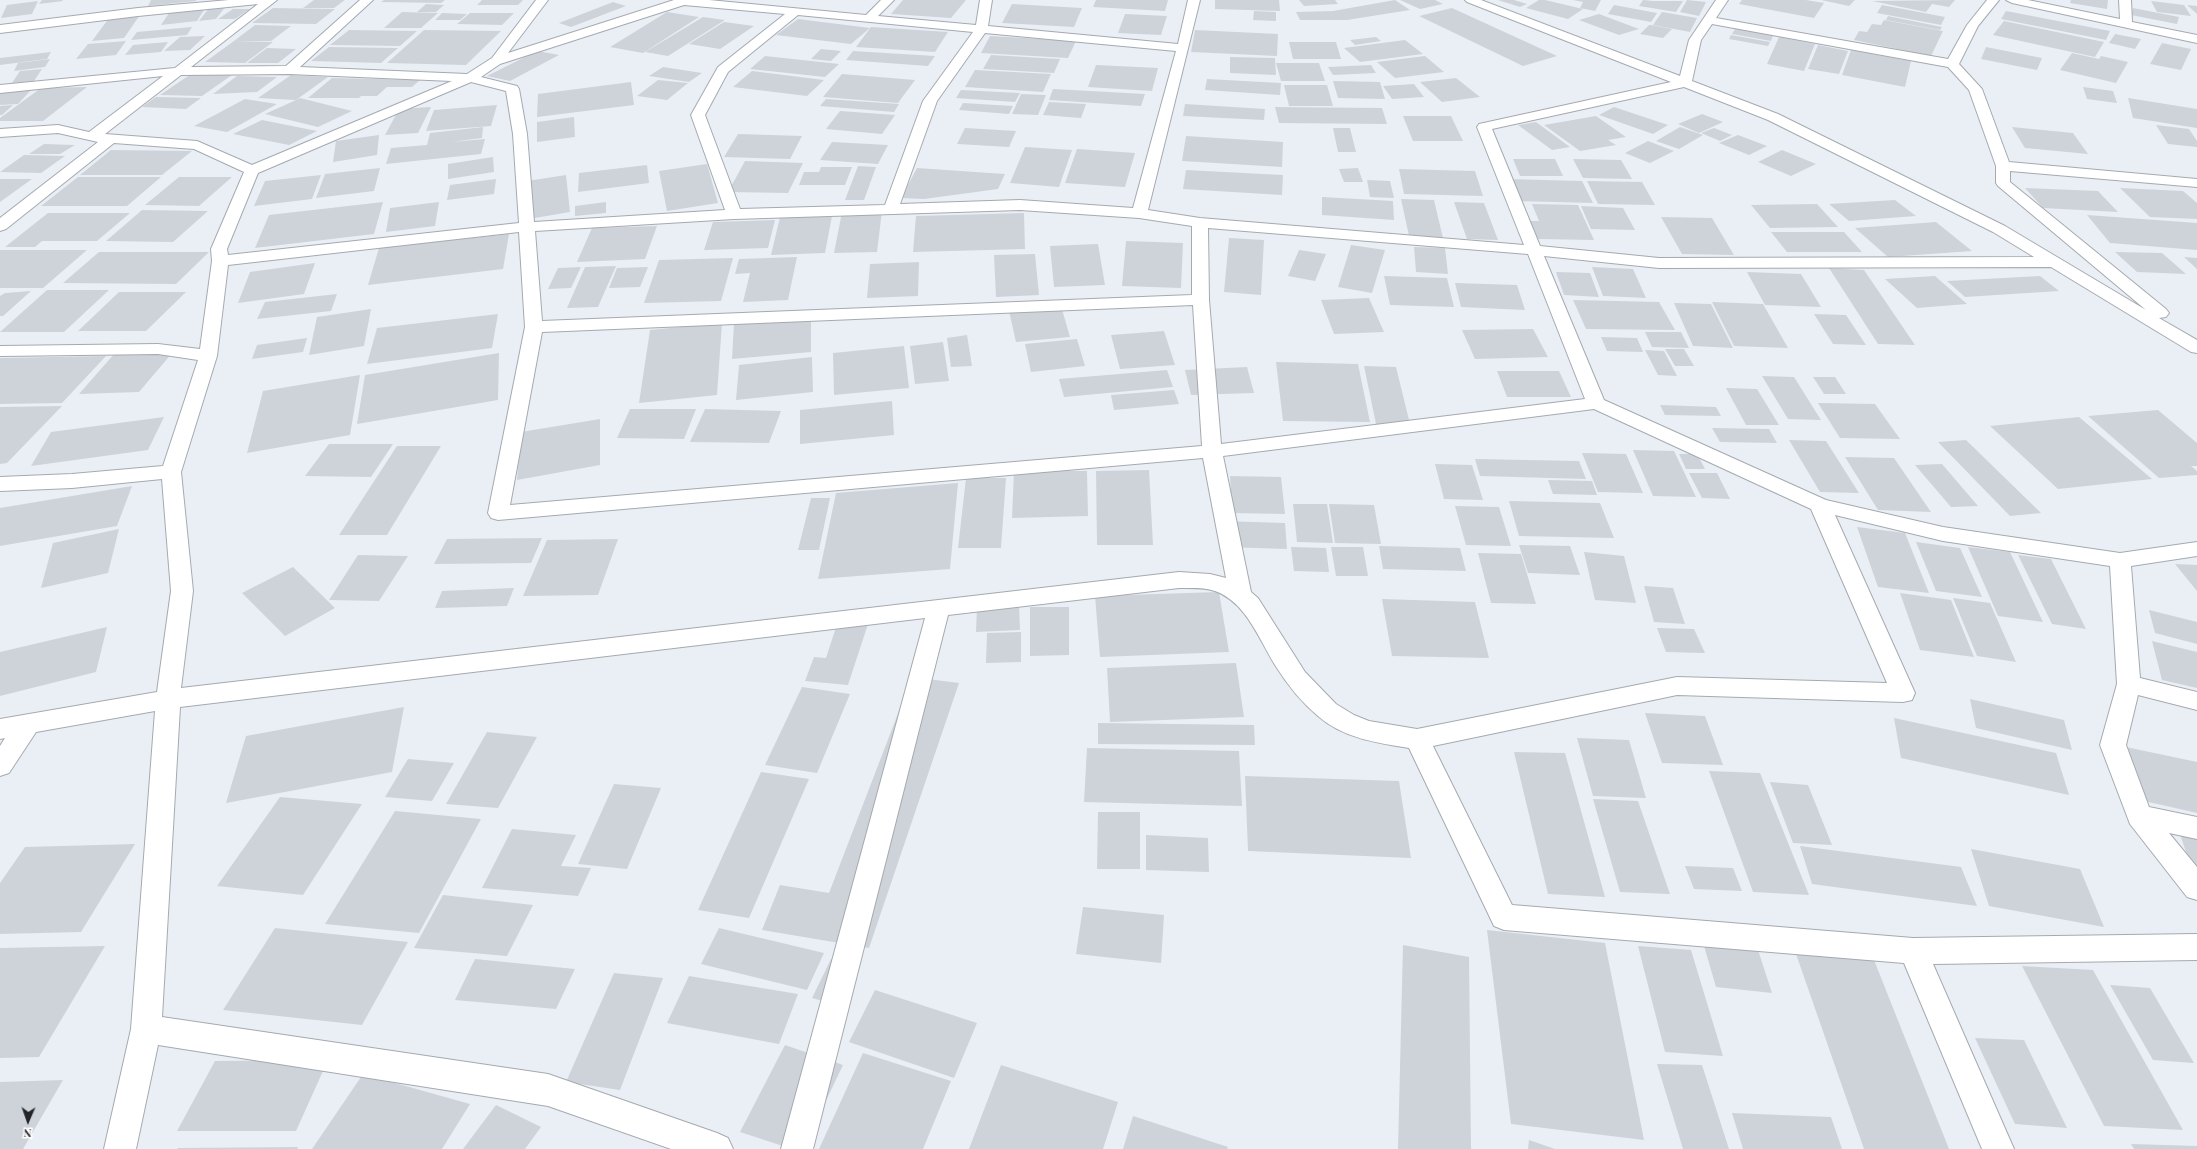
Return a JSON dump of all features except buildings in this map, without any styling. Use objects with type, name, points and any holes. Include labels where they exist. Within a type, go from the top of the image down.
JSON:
[{"type":"street","points":[[0,30],[138,12],[266,0]]},
{"type":"street","points":[[92,137],[271,0]]},
{"type":"street","points":[[290,70],[367,0]]},
{"type":"street","points":[[496,61],[542,0]]},
{"type":"street","points":[[120,1149],[146,1029],[168,698],[182,591],[170,472],[208,356],[220,261],[219,249],[252,170],[470,78],[496,61],[684,0],[795,12],[982,28],[1183,48]]},
{"type":"street","points":[[869,18],[888,0]]},
{"type":"street","points":[[890,208],[930,101],[982,28],[986,0]]},
{"type":"street","points":[[1139,213],[1183,48],[1194,0]]},
{"type":"street","points":[[1685,83],[1695,40],[1722,0]]},
{"type":"street","points":[[1952,64],[1973,26],[1993,0]]},
{"type":"street","points":[[2012,0],[2197,39]]},
{"type":"street","points":[[2125,0],[2126,25]]},
{"type":"street","points":[[1476,1],[1773,118],[1999,229],[2197,348]]},
{"type":"street","points":[[734,214],[698,115],[723,70],[795,12]]},
{"type":"street","points":[[1709,20],[1952,64],[1975,89],[2004,166],[2003,183],[2197,344]]},
{"type":"street","points":[[0,89],[179,71],[290,70],[470,78],[512,89],[520,134],[525,227],[534,327],[498,513],[1212,451],[1596,403],[1820,506],[1943,534],[2120,560],[2197,549]]},
{"type":"street","points":[[1596,403],[1532,250],[1484,128],[1685,83]]},
{"type":"street","points":[[0,132],[58,129],[92,137],[197,145],[252,170]]},
{"type":"street","points":[[0,226],[110,138]]},
{"type":"street","points":[[2004,166],[2197,183]]},
{"type":"street","points":[[220,261],[525,227],[734,214],[1020,205],[1139,213],[1200,224],[1532,250],[1659,263],[2054,262]]},
{"type":"street","points":[[1200,224],[1201,300],[1212,451],[1240,594]]},
{"type":"street","points":[[534,327],[1201,300]]},
{"type":"street","points":[[0,351],[158,349],[208,356]]},
{"type":"street","points":[[0,484],[72,481],[170,472]]},
{"type":"street","points":[[0,729],[168,698],[1179,580],[1219,582],[1240,594],[1250,604],[1316,703],[1338,718],[1364,730],[1417,739],[1677,686],[1903,692],[1820,506]]},
{"type":"street","points":[[2120,560],[2129,684],[2113,745],[2140,816],[2197,888]]},
{"type":"street","points":[[797,1149],[939,607]]},
{"type":"street","points":[[2129,684],[2197,701]]},
{"type":"street","points":[[0,766],[29,723]]},
{"type":"street","points":[[1417,739],[1504,917],[1913,951],[2197,947]]},
{"type":"street","points":[[2140,816],[2197,828]]},
{"type":"street","points":[[1913,951],[1998,1149]]},
{"type":"street","points":[[146,1029],[548,1090],[717,1149]]}]
